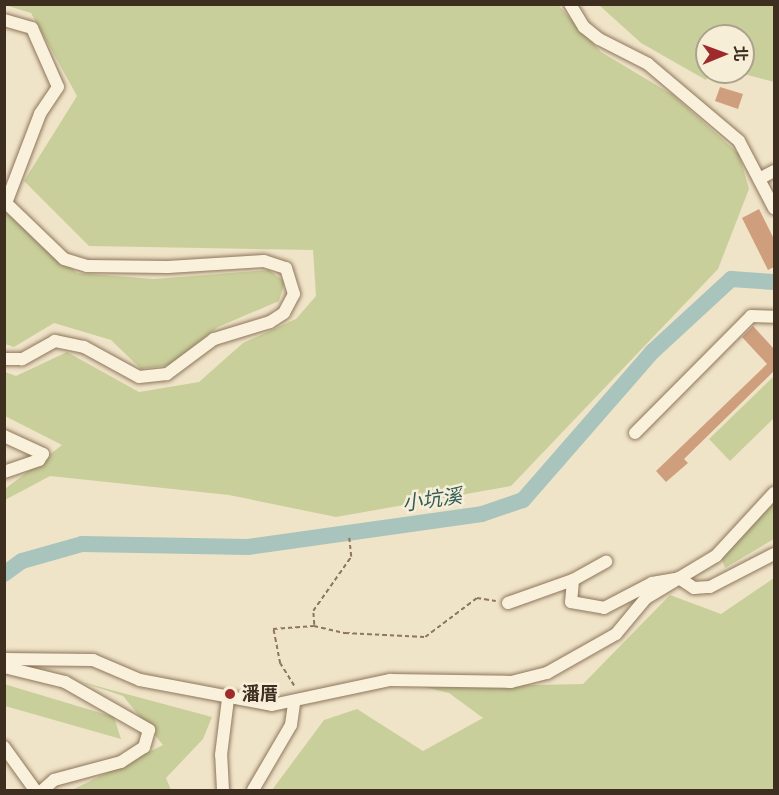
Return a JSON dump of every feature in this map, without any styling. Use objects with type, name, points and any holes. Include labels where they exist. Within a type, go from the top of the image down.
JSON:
[{"type":"street","points":[[570,4],[584,27],[599,39],[648,64],[739,141],[774,208]]},
{"type":"street","points":[[4,20],[32,28],[58,87],[40,114],[5,202],[64,259],[87,266],[168,267],[264,261],[286,268],[294,294],[284,313],[270,322],[214,339],[167,374],[140,377],[84,347],[55,340],[22,358],[4,359]]},
{"type":"street","points":[[759,179],[774,171]]},
{"type":"street","points":[[635,433],[751,316],[774,317]]},
{"type":"street","points":[[4,435],[43,454],[39,460],[4,472]]},
{"type":"street","points":[[4,659],[93,660],[140,680],[228,699],[294,704],[351,685],[390,680],[511,682],[547,673],[616,634],[646,598],[716,556],[774,493]]},
{"type":"street","points":[[573,580],[571,602],[593,609],[652,583],[679,578],[694,588],[710,587],[774,554]]},
{"type":"street","points":[[508,603],[573,580],[606,562]]},
{"type":"street","points":[[4,667],[64,682],[149,730],[144,747],[121,762],[54,780],[43,790]]},
{"type":"street","points":[[223,790],[221,755],[228,699]]},
{"type":"street","points":[[253,790],[291,725],[294,704]]},
{"type":"street","points":[[4,747],[35,790]]},
{"type":"path","points":[[314,626],[313,611],[351,557],[349,538]]},
{"type":"path","points":[[294,686],[280,664],[273,629],[314,626],[345,633],[424,637],[477,598],[508,603]]},
{"type":"green space","points":[[5,5],[558,5],[601,52],[673,95],[739,154],[749,189],[718,269],[511,486],[336,517],[229,495],[50,476],[5,500],[5,489],[62,445],[5,416],[5,372],[16,376],[67,352],[139,392],[199,382],[243,343],[296,319],[316,296],[313,250],[89,246],[24,181],[77,96],[31,13]]},
{"type":"green space","points":[[599,5],[774,5],[774,82],[755,77],[755,24],[695,24],[695,74],[641,43]]},
{"type":"green space","points":[[4,211],[77,273],[154,279],[269,270],[285,282],[279,301],[218,327],[169,365],[141,369],[111,340],[54,323],[14,347],[5,344]]},
{"type":"green space","points":[[774,376],[774,418],[730,461],[709,439]]},
{"type":"green space","points":[[774,503],[774,539],[725,568],[720,554]]},
{"type":"green space","points":[[774,578],[774,790],[272,790],[324,720],[357,709],[423,751],[483,718],[449,693],[424,687],[583,684],[670,595],[721,614]]},
{"type":"green space","points":[[78,681],[212,717],[203,739],[166,778],[171,790],[72,790],[163,745],[123,696]]},
{"type":"green space","points":[[4,684],[114,717],[121,739],[5,706]]},
{"type":"building","points":[[720,87],[743,94],[738,109],[715,101]]},
{"type":"building","points":[[759,209],[774,239],[774,267],[768,270],[742,218]]},
{"type":"building","points":[[753,326],[774,349],[774,371],[684,459],[688,463],[666,482],[656,471],[767,364],[742,337]]},
{"type":"waterway","name":"小坑溪","points":[[4,574],[22,561],[82,544],[248,547],[482,514],[523,500],[652,352],[731,279],[774,282]]},
{"type":"place","name":"潘厝","points":[[230,694]]}]
